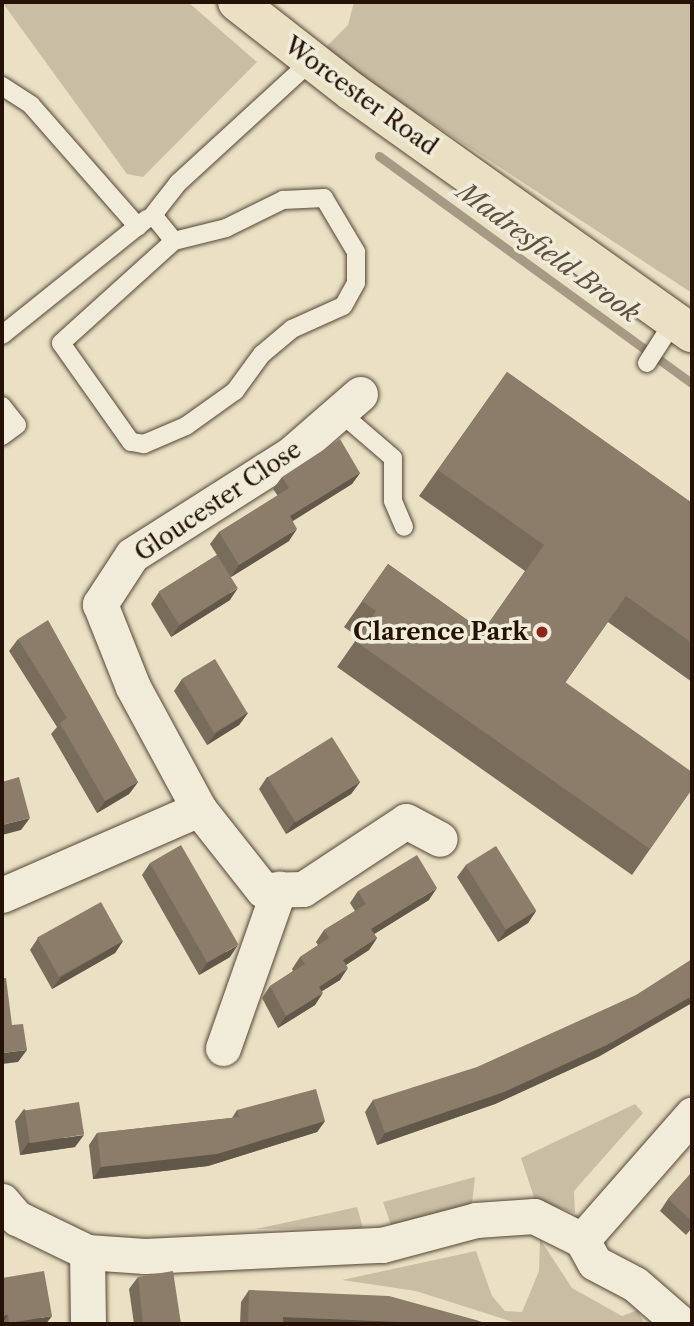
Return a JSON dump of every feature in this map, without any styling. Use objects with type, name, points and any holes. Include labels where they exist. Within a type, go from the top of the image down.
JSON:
[{"type":"highway","name":"Worcester Road","points":[[237,2],[311,61],[677,331]]},
{"type":"street","name":"Gloucester Close","points":[[279,889],[263,890],[249,877],[199,809],[133,687],[100,604],[132,555],[291,454],[351,404]]},
{"type":"street","points":[[2,895],[199,809]]},
{"type":"street","points":[[223,1048],[279,889],[303,889],[406,821],[440,839]]},
{"type":"street","points":[[582,1240],[692,1115]]},
{"type":"street","points":[[2,1201],[27,1224],[87,1252],[145,1256],[382,1245],[507,1216],[534,1216],[582,1240],[595,1264],[635,1284],[681,1324]]},
{"type":"street","points":[[87,1252],[88,1324]]},
{"type":"lane","points":[[2,335],[153,215],[178,183],[311,61]]},
{"type":"lane","points":[[2,86],[31,105],[138,227]]},
{"type":"lane","points":[[324,198],[356,252],[356,283],[342,306],[292,329],[262,354],[235,390],[186,426],[144,444],[131,442],[61,343],[174,241],[226,228],[282,201],[324,198]]},
{"type":"lane","points":[[153,215],[174,241]]},
{"type":"lane","points":[[647,363],[677,331]]},
{"type":"lane","points":[[351,404],[393,458],[393,501],[404,527]]},
{"type":"lane","points":[[2,406],[17,425],[2,436]]},
{"type":"shaded area","points":[[2,2],[188,2],[257,62],[143,177],[127,174]]},
{"type":"shaded area","points":[[354,2],[692,2],[692,293],[322,51],[348,25]]},
{"type":"shaded area","points":[[635,1104],[643,1113],[574,1191],[575,1213],[535,1200],[521,1158]]},
{"type":"shaded area","points":[[475,1177],[472,1204],[391,1225],[383,1202]]},
{"type":"shaded area","points":[[357,1207],[363,1228],[256,1229],[330,1213]]},
{"type":"shaded area","points":[[540,1239],[572,1288],[622,1316],[638,1310],[644,1324],[519,1324],[416,1291],[342,1280],[476,1251],[492,1296],[505,1311],[522,1312],[539,1271]]},
{"type":"building","name":"Clarence Park","points":[[507,372],[692,503],[692,643],[626,596],[565,682],[692,772],[692,789],[650,849],[355,641],[376,611],[362,601],[388,564],[483,631],[544,545],[438,470]]},
{"type":"building","points":[[340,439],[360,473],[290,516],[297,529],[239,565],[219,532],[289,488],[282,477]]},
{"type":"building","points":[[217,555],[238,588],[179,625],[158,592]]},
{"type":"building","points":[[48,620],[138,782],[105,801],[60,723],[67,718],[18,639]]},
{"type":"building","points":[[215,659],[247,713],[214,733],[182,679]]},
{"type":"building","points":[[332,737],[360,782],[296,822],[268,777]]},
{"type":"building","points":[[19,777],[30,818],[2,825],[2,782]]},
{"type":"building","points":[[181,845],[238,945],[207,963],[150,863]]},
{"type":"building","points":[[496,846],[536,910],[506,930],[465,865]]},
{"type":"building","points":[[417,855],[437,888],[371,929],[377,938],[343,960],[348,968],[319,987],[323,993],[286,1016],[270,986],[305,964],[300,957],[329,938],[324,930],[366,904],[358,891]]},
{"type":"building","points":[[101,902],[123,941],[59,977],[37,937]]},
{"type":"building","points":[[692,959],[692,996],[609,1044],[504,1092],[385,1133],[373,1100],[477,1067],[636,995]]},
{"type":"building","points":[[2,978],[6,978],[12,1025],[23,1024],[27,1050],[2,1053]]},
{"type":"building","points":[[316,1089],[325,1121],[217,1154],[101,1167],[97,1133],[239,1117],[237,1110]]},
{"type":"building","points":[[79,1102],[84,1135],[30,1143],[25,1111]]},
{"type":"building","points":[[692,1172],[692,1221],[668,1199]]},
{"type":"building","points":[[44,1271],[52,1316],[9,1323],[8,1315],[2,1316],[2,1278]]},
{"type":"building","points":[[173,1271],[181,1324],[143,1324],[138,1277]]},
{"type":"building","points":[[249,1290],[389,1296],[488,1324],[400,1324],[283,1317],[283,1324],[248,1324]]},
{"type":"waterway","name":"Madresfield Brook","points":[[379,156],[692,383]]},
{"type":"place","name":"Clarence Park","points":[[542,632]]}]
